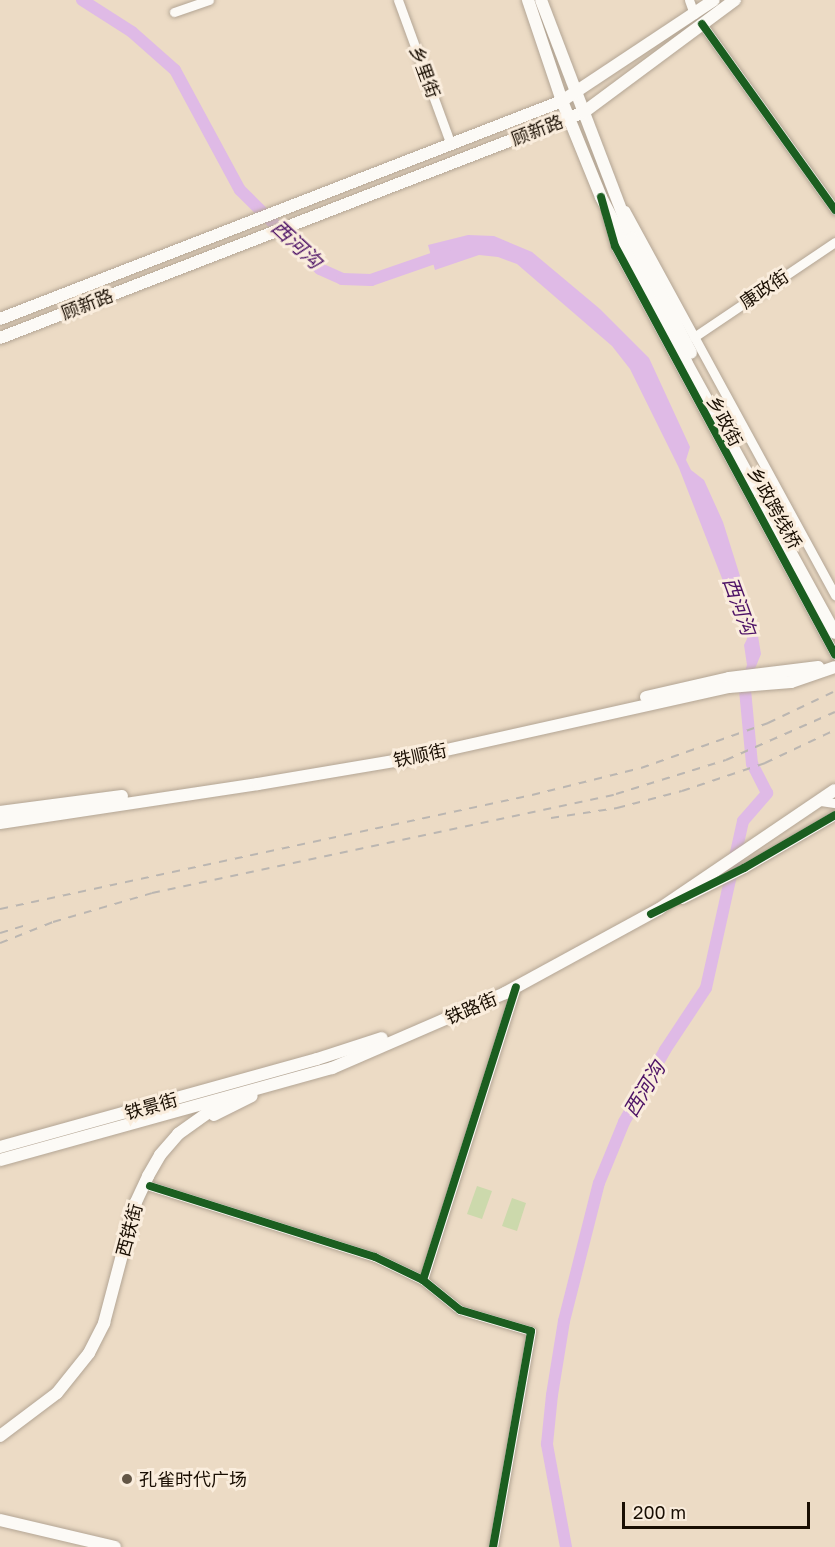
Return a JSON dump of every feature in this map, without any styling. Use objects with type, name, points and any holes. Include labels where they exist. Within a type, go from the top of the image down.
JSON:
[{"type":"main road","name":"乡政街","points":[[528,0],[562,101],[601,197],[628,240]]},
{"type":"main road","name":"乡政街","points":[[541,0],[614,191],[628,240]]},
{"type":"main road","name":"顾新路","points":[[0,319],[226,231],[302,204],[562,101],[576,94],[714,0]]},
{"type":"main road","name":"顾新路","points":[[0,338],[584,112],[735,0]]},
{"type":"main road","name":"乡政跨线桥","points":[[628,240],[835,618]]},
{"type":"main road","points":[[628,240],[835,633]]},
{"type":"main road","name":"铁顺街","points":[[791,677],[816,668],[835,656]]},
{"type":"main road","name":"铁顺街","points":[[0,812],[235,781],[426,747],[729,682],[791,677],[835,667]]},
{"type":"main road","name":"铁顺街","points":[[0,823],[406,759],[729,682]]},
{"type":"main road","points":[[719,865],[835,784]]},
{"type":"main road","points":[[749,845],[835,790]]},
{"type":"main road","name":"铁路街","points":[[237,1094],[332,1068],[516,987],[651,915],[719,865]]},
{"type":"main road","name":"铁路街","points":[[301,1063],[370,1043],[518,981],[719,865]]},
{"type":"main road","name":"西铁街","points":[[0,1436],[30,1416],[66,1384],[95,1344],[111,1299],[136,1202],[160,1155],[187,1125],[237,1094],[301,1063]]},
{"type":"main road","name":"铁景街","points":[[0,1147],[301,1063]]},
{"type":"main road","name":"西铁街","points":[[0,1442],[59,1400],[84,1373],[96,1353],[114,1311],[150,1186],[158,1169],[174,1146],[193,1129],[243,1100],[297,1078]]},
{"type":"main road","name":"铁景街","points":[[0,1160],[237,1094]]},
{"type":"main road","points":[[0,1524],[88,1547]]},
{"type":"main road","points":[[0,1524],[115,1547]]},
{"type":"street","points":[[174,12],[209,0]]},
{"type":"street","name":"乡里街","points":[[398,0],[451,145]]},
{"type":"street","points":[[689,0],[694,14]]},
{"type":"street","points":[[702,24],[835,210]]},
{"type":"street","name":"乡政街","points":[[614,191],[638,229],[694,337],[835,595]]},
{"type":"street","name":"乡政街","points":[[601,197],[615,246],[835,656]]},
{"type":"street","name":"康政街","points":[[694,337],[835,242]]},
{"type":"street","points":[[820,801],[835,803]]},
{"type":"street","points":[[651,915],[744,868],[835,815]]},
{"type":"street","points":[[423,1280],[516,987]]},
{"type":"street","points":[[150,1186],[375,1257],[423,1280],[460,1310],[531,1331],[493,1547]]},
{"type":"green space","points":[[477,1186],[492,1191],[482,1219],[467,1214]]},
{"type":"green space","points":[[512,1198],[526,1203],[517,1231],[502,1226]]},
{"type":"water","points":[[468,235],[494,236],[532,252],[600,309],[649,358],[690,447],[686,460],[691,470],[704,480],[723,522],[757,630],[761,654],[748,686],[737,693],[747,665],[744,645],[747,639],[745,622],[739,622],[679,468],[630,369],[612,346],[517,264],[498,257],[479,255],[435,270],[428,245]]},
{"type":"waterway","name":"西河沟","points":[[82,0],[132,32],[175,70],[240,190],[320,269],[342,279],[371,280],[446,254]]},
{"type":"waterway","name":"西河沟","points":[[566,1547],[547,1444],[564,1321],[599,1183],[624,1122],[665,1050],[706,988],[743,821],[767,793],[752,764],[745,690],[749,678]]},
{"type":"railway","points":[[0,909],[532,795],[641,768],[768,723],[835,691]]},
{"type":"railway","points":[[0,943],[53,922],[152,893],[616,794],[726,760],[835,712]]},
{"type":"railway","points":[[551,818],[617,808],[682,791],[765,763],[835,730]]},
{"type":"railway","points":[[0,933],[26,925]]},
{"type":"cycle path","points":[[702,24],[835,210]]},
{"type":"cycle path","points":[[601,197],[615,246],[835,654]]},
{"type":"cycle path","points":[[651,914],[744,868],[835,815]]},
{"type":"cycle path","points":[[493,1547],[531,1331],[460,1310],[423,1280],[516,987]]},
{"type":"cycle path","points":[[150,1186],[375,1257],[423,1280]]},
{"type":"place","name":"孔雀时代广场","points":[[127,1479]]}]
